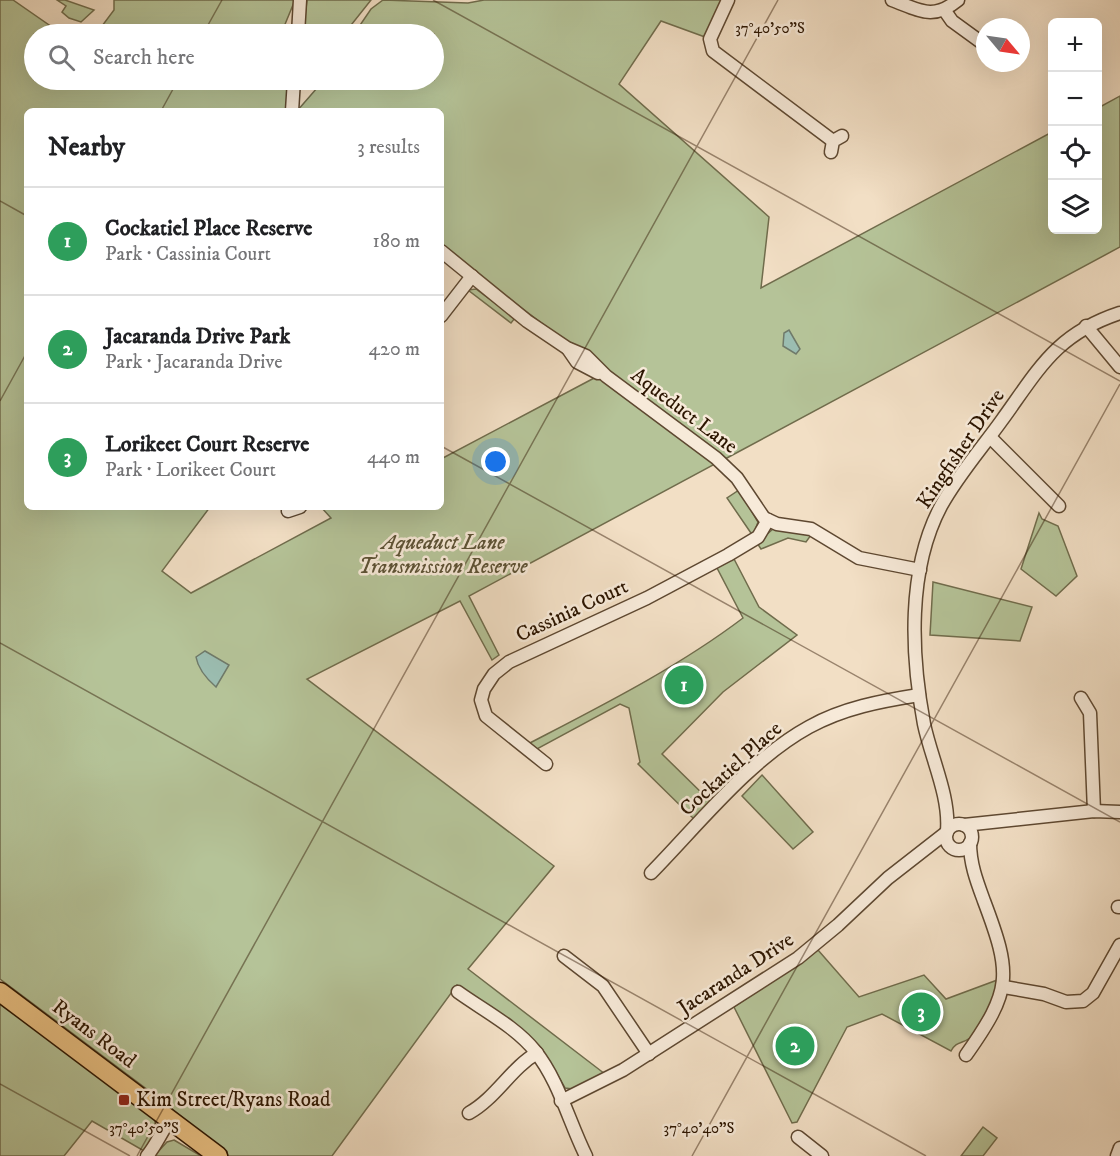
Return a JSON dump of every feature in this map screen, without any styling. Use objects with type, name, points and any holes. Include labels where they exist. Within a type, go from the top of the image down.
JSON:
[{"type":"main road","name":"Ryans Road","points":[[0,992],[218,1156]]},
{"type":"street","points":[[299,24],[300,0]]},
{"type":"street","points":[[728,0],[710,39],[713,51],[835,143]]},
{"type":"street","points":[[892,0],[930,13],[945,11],[958,0]]},
{"type":"street","points":[[945,11],[952,21],[976,38]]},
{"type":"street","points":[[292,108],[293,90]]},
{"type":"street","name":"Aqueduct Lane","points":[[444,253],[528,321],[567,348],[586,356],[606,376],[725,465],[737,478],[756,510],[768,520]]},
{"type":"street","points":[[444,312],[472,276]]},
{"type":"street","name":"Kingfisher Drive","points":[[947,831],[943,795],[919,695],[916,625],[920,570],[928,536],[941,507],[1054,351],[1086,326],[1120,314]]},
{"type":"street","points":[[1086,326],[1120,367]]},
{"type":"street","points":[[990,437],[1059,506]]},
{"type":"street","points":[[768,520],[811,529],[845,551],[871,562],[920,570]]},
{"type":"street","name":"Cassinia Court","points":[[546,764],[486,716],[482,706],[482,695],[494,674],[521,656],[647,598],[746,545],[758,537],[768,520]]},
{"type":"street","name":"Cockatiel Place","points":[[651,873],[749,773],[789,740],[810,727],[852,709],[919,695]]},
{"type":"street","points":[[1081,698],[1090,713],[1094,811]]},
{"type":"street","name":"Kingfisher Drive","points":[[943,795],[963,825]]},
{"type":"street","points":[[976,878],[946,839],[947,831],[954,825],[1002,823],[1094,811],[1120,812]]},
{"type":"street","points":[[953,848],[965,848],[978,834],[1002,823]]},
{"type":"street","points":[[963,825],[970,830],[976,878],[1002,949],[1004,987],[992,1018],[966,1056]]},
{"type":"street","name":"Jacaranda Drive","points":[[561,1101],[649,1054],[798,958],[947,831]]},
{"type":"street","name":"Jacaranda Drive","points":[[916,856],[944,848],[953,848]]},
{"type":"street","points":[[1004,987],[1044,994],[1066,1002],[1083,1001],[1097,987],[1120,945]]},
{"type":"street","points":[[564,956],[603,986],[649,1054]]},
{"type":"street","points":[[458,992],[521,1037],[537,1053],[586,1156]]},
{"type":"street","points":[[469,1113],[483,1104],[526,1060],[537,1053]]},
{"type":"street","points":[[147,1156],[160,1140],[165,1139],[174,1123]]},
{"type":"street","points":[[798,1137],[822,1156]]},
{"type":"street","points":[[1117,1156],[1120,1149]]},
{"type":"green space","name":"Aqueduct Lane Transmission Reserve","points":[[0,0],[13,0],[48,24],[24,24],[24,90],[288,90],[287,108],[24,108],[24,510],[208,510],[162,571],[191,593],[331,518],[324,510],[444,510],[444,457],[598,376],[715,464],[469,596],[499,655],[492,660],[460,601],[307,679],[554,866],[468,969],[605,1074],[573,1089],[565,1088],[547,1057],[532,1039],[457,985],[332,1156],[229,1156],[160,1099],[0,979]]},
{"type":"green space","points":[[57,0],[65,0],[94,10],[81,22],[69,18],[62,12],[66,6]]},
{"type":"green space","points":[[114,0],[295,0],[285,24],[104,24],[114,10]]},
{"type":"green space","points":[[307,0],[371,0],[352,24],[304,24]]},
{"type":"green space","points":[[383,0],[468,3],[484,0],[723,0],[705,37],[661,21],[619,84],[769,217],[761,288],[1048,134],[1048,234],[1102,234],[1102,106],[1120,96],[1120,247],[725,459],[546,327],[444,246],[444,108],[300,108],[315,90],[444,90],[444,24],[361,24],[371,9]]},
{"type":"green space","points":[[476,289],[515,318],[511,323],[468,290]]},
{"type":"green space","points":[[739,490],[758,522],[753,536],[727,498]]},
{"type":"green space","points":[[1039,513],[1042,519],[1058,526],[1077,576],[1056,596],[1021,569]]},
{"type":"green space","points":[[773,529],[811,535],[806,542],[788,538],[761,549],[757,543]]},
{"type":"green space","points":[[733,557],[759,607],[797,635],[723,692],[662,754],[712,803],[695,820],[638,764],[640,762],[629,708],[620,704],[537,749],[528,744],[665,670],[743,618],[716,566]]},
{"type":"green space","points":[[933,582],[1032,607],[1020,641],[930,635]]},
{"type":"green space","points":[[762,775],[813,832],[793,849],[742,796]]},
{"type":"green space","points":[[818,950],[859,997],[924,975],[946,999],[1000,979],[984,1020],[975,1034],[957,1044],[951,1051],[882,1014],[847,1027],[797,1122],[792,1123],[734,1007]]},
{"type":"green space","points":[[0,1002],[154,1119],[158,1130],[144,1151],[92,1121],[64,1156],[0,1156]]},
{"type":"green space","points":[[983,1127],[997,1138],[983,1156],[961,1156]]},
{"type":"green space","points":[[174,1140],[201,1156],[154,1156],[167,1142]]},
{"type":"water","points":[[789,330],[800,349],[796,354],[783,346],[784,333]]},
{"type":"water","points":[[205,651],[229,665],[216,687],[204,674],[197,661],[196,657]]},
{"type":"place","name":"Cockatiel Place Reserve","points":[[684,685]]},
{"type":"place","name":"Lorikeet Court Reserve","points":[[921,1012]]},
{"type":"place","name":"Jacaranda Drive Park","points":[[795,1046]]},
{"type":"place","name":"Kim Street/Ryans Road","points":[[124,1100]]}]
